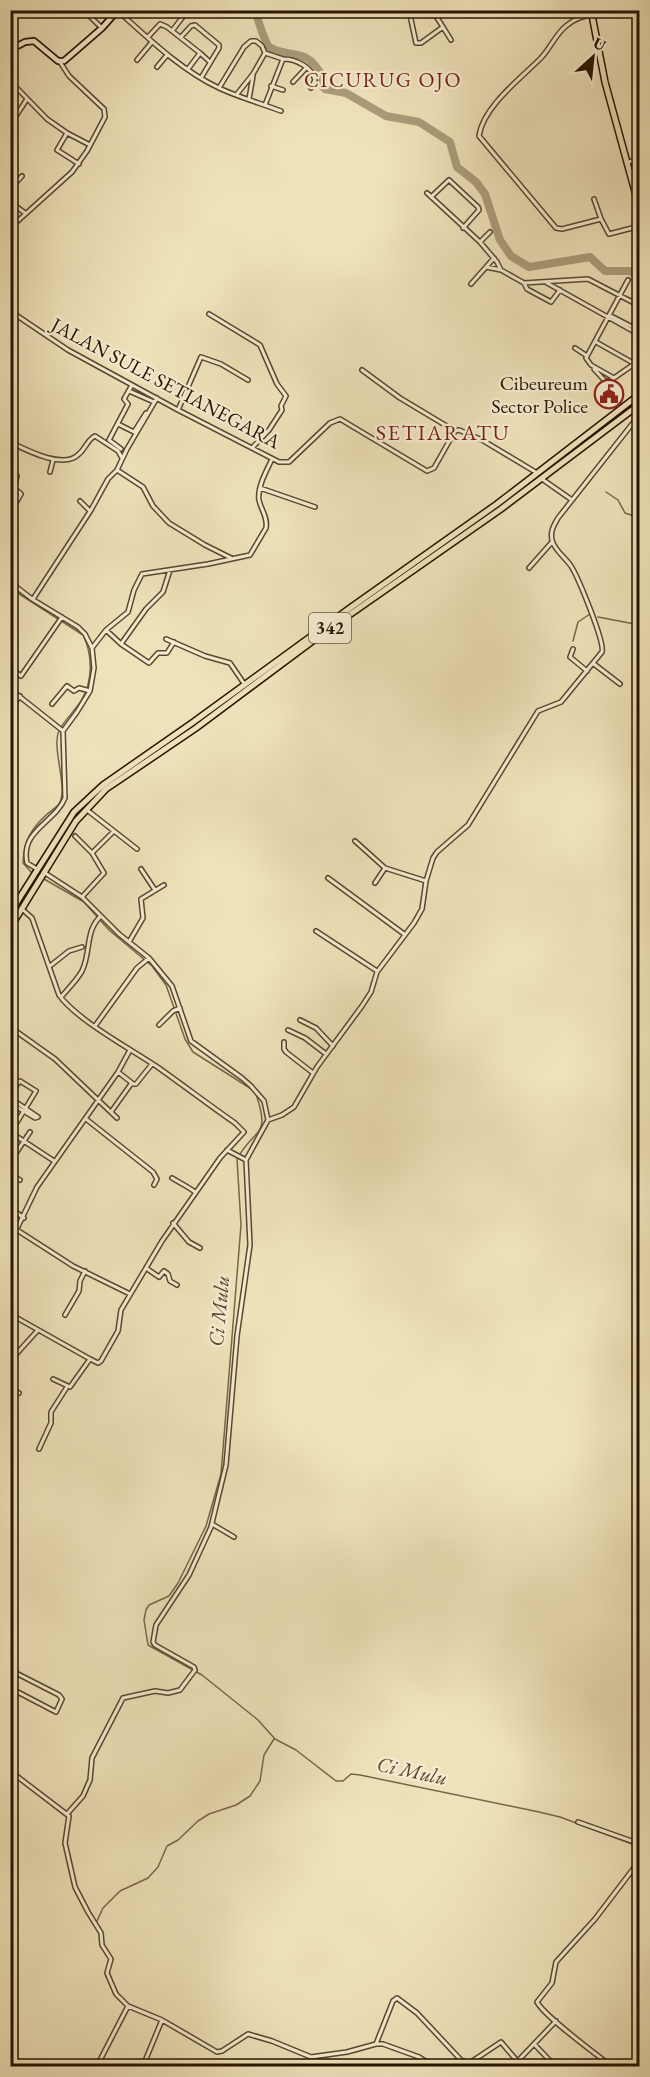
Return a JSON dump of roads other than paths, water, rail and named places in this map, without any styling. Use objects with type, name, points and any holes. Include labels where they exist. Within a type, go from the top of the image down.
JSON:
[{"type":"main road","points":[[591,13],[605,82],[639,210]]},
{"type":"main road","name":"342","points":[[578,446],[639,394]]},
{"type":"main road","name":"342","points":[[10,914],[32,878],[40,871],[54,849],[74,812],[94,792],[433,555],[578,446],[639,404]]},
{"type":"main road","name":"342","points":[[54,849],[86,809],[106,789],[196,728],[244,685],[499,507]]},
{"type":"main road","name":"342","points":[[10,928],[39,880],[40,871]]},
{"type":"street","points":[[83,10],[102,28]]},
{"type":"street","points":[[172,31],[188,10]]},
{"type":"street","points":[[413,10],[410,15],[413,35],[417,43],[420,44],[442,27]]},
{"type":"street","points":[[432,10],[451,40]]},
{"type":"street","points":[[60,62],[70,57],[118,11],[167,55],[201,78],[219,88],[280,111]]},
{"type":"street","points":[[591,13],[565,27],[541,59],[515,81],[502,96],[479,132],[481,140],[556,228],[562,229],[601,219]]},
{"type":"street","points":[[148,38],[160,24],[181,37],[211,62]]},
{"type":"street","points":[[181,37],[194,25],[217,42],[219,47],[201,78]]},
{"type":"street","points":[[219,88],[250,42],[255,40],[259,42],[265,53],[294,60],[306,69],[315,78],[312,88]]},
{"type":"street","points":[[10,50],[27,41],[34,41],[60,62],[69,76],[106,112],[105,119],[79,164],[10,228]]},
{"type":"street","points":[[137,60],[152,42]]},
{"type":"street","points":[[188,69],[200,53]]},
{"type":"street","points":[[237,95],[265,53]]},
{"type":"street","points":[[157,68],[167,55]]},
{"type":"street","points":[[265,105],[283,59]]},
{"type":"street","points":[[292,82],[306,69]]},
{"type":"street","points":[[249,99],[253,74]]},
{"type":"street","points":[[10,81],[47,119],[90,145]]},
{"type":"street","points":[[271,86],[283,90]]},
{"type":"street","points":[[11,123],[27,99]]},
{"type":"street","points":[[67,133],[57,150],[79,164]]},
{"type":"street","points":[[627,163],[639,159]]},
{"type":"street","points":[[10,189],[22,176]]},
{"type":"street","points":[[431,197],[449,180],[478,207],[479,210],[463,228]]},
{"type":"street","points":[[427,193],[480,242],[501,270]]},
{"type":"street","points":[[594,199],[609,234],[639,226]]},
{"type":"street","points":[[10,202],[26,213]]},
{"type":"street","points":[[480,242],[490,232]]},
{"type":"street","points":[[471,284],[494,258]]},
{"type":"street","points":[[486,267],[501,270],[524,284],[527,289],[551,302],[560,290]]},
{"type":"street","points":[[524,284],[588,279],[639,306]]},
{"type":"street","points":[[628,280],[586,360],[605,381],[610,381],[639,360]]},
{"type":"street","points":[[546,282],[604,315],[639,331]]},
{"type":"street","name":"JALAN SULE SETIANEGARA","points":[[10,311],[56,343],[178,410],[272,459],[285,463],[289,462],[330,423],[340,419],[429,471],[435,467],[455,432]]},
{"type":"street","points":[[209,314],[260,345],[277,384],[286,396],[280,406],[282,410],[278,418],[252,448]]},
{"type":"street","points":[[609,316],[639,335]]},
{"type":"street","points":[[596,342],[635,363]]},
{"type":"street","points":[[575,348],[587,356]]},
{"type":"street","points":[[178,410],[201,357],[221,364],[248,380]]},
{"type":"street","points":[[591,365],[614,378]]},
{"type":"street","points":[[362,370],[400,398],[455,432],[461,430],[469,433],[539,475],[572,500]]},
{"type":"street","points":[[121,449],[109,440],[128,404],[124,399],[132,385]]},
{"type":"street","points":[[129,391],[154,402]]},
{"type":"street","points":[[32,599],[107,481],[117,470],[157,398]]},
{"type":"street","points":[[118,424],[134,432],[146,413]]},
{"type":"street","points":[[268,1120],[294,1107],[313,1073],[371,992],[377,972],[422,909],[426,880],[437,852],[468,825],[538,711],[561,702],[594,664],[603,647],[572,567],[552,542],[551,534],[572,500],[639,416]]},
{"type":"street","points":[[10,442],[53,460],[69,460],[78,456],[90,439],[95,436],[118,451],[122,458]]},
{"type":"street","points":[[92,648],[106,630],[128,612],[134,590],[142,574],[250,555],[266,528],[267,523],[259,500],[260,488],[272,459]]},
{"type":"street","points":[[50,472],[53,460]]},
{"type":"street","points":[[10,513],[21,494],[14,488],[17,476],[13,468]]},
{"type":"street","points":[[117,470],[143,487],[153,506],[169,523],[233,559]]},
{"type":"street","points":[[260,488],[315,507]]},
{"type":"street","points":[[80,501],[90,511]]},
{"type":"street","points":[[529,567],[552,542]]},
{"type":"street","points":[[121,644],[146,609],[163,592],[170,570]]},
{"type":"street","points":[[10,582],[82,631],[92,648],[94,668],[89,691],[63,731],[65,798],[60,808],[34,831],[27,844],[27,863],[82,897],[99,918],[148,959],[172,986],[176,1010],[191,1041],[242,1077],[251,1086],[264,1101],[268,1120],[246,1160],[250,1245],[237,1336],[227,1459],[212,1524],[189,1575],[156,1624],[153,1634],[155,1645],[194,1666],[194,1672],[180,1690],[168,1693],[155,1691],[123,1698],[92,1758],[90,1780],[83,1796],[67,1814]]},
{"type":"street","points":[[10,682],[17,673],[21,676],[61,617]]},
{"type":"street","points":[[106,630],[121,644],[149,663],[158,653],[167,653],[174,642]]},
{"type":"street","points":[[166,639],[205,656],[230,663],[244,685]]},
{"type":"street","points":[[573,649],[570,657],[587,671]]},
{"type":"street","points":[[594,664],[620,684]]},
{"type":"street","points":[[52,704],[67,687],[74,691],[79,688],[89,691]]},
{"type":"street","points":[[10,688],[63,731]]},
{"type":"street","points":[[10,709],[20,696]]},
{"type":"street","points":[[86,809],[137,849]]},
{"type":"street","points":[[92,853],[114,832]]},
{"type":"street","points":[[75,836],[92,853],[104,873],[82,897]]},
{"type":"street","points":[[355,841],[385,868],[426,880]]},
{"type":"street","points":[[375,883],[385,868]]},
{"type":"street","points":[[141,869],[155,890]]},
{"type":"street","points":[[328,878],[404,934]]},
{"type":"street","points":[[131,943],[143,916],[140,901],[164,885]]},
{"type":"street","points":[[10,1314],[99,1363],[118,1331],[120,1312],[173,1223],[227,1150],[243,1134],[242,1129],[95,1026],[61,997],[33,921],[22,909]]},
{"type":"street","points":[[61,997],[84,968],[91,932],[99,918]]},
{"type":"street","points":[[316,931],[377,972]]},
{"type":"street","points":[[50,966],[69,951],[82,947]]},
{"type":"street","points":[[95,1026],[141,964],[148,959]]},
{"type":"street","points":[[159,1024],[176,1010]]},
{"type":"street","points":[[300,1020],[316,1028],[333,1046]]},
{"type":"street","points":[[10,1027],[54,1059],[117,1118]]},
{"type":"street","points":[[288,1030],[305,1038],[326,1054]]},
{"type":"street","points":[[284,1042],[286,1052],[313,1073]]},
{"type":"street","points":[[10,1243],[24,1218],[30,1200],[54,1161],[86,1119],[130,1050]]},
{"type":"street","points":[[118,1072],[136,1084],[152,1064]]},
{"type":"street","points":[[10,1093],[20,1081],[36,1090],[11,1132],[54,1161]]},
{"type":"street","points":[[111,1113],[132,1083]]},
{"type":"street","points":[[10,1098],[25,1110]]},
{"type":"street","points":[[10,1103],[25,1110]]},
{"type":"street","points":[[86,1119],[153,1172],[157,1179],[154,1185]]},
{"type":"street","points":[[10,1162],[30,1132]]},
{"type":"street","points":[[227,1150],[246,1160]]},
{"type":"street","points":[[10,1174],[20,1180]]},
{"type":"street","points":[[172,1178],[195,1192]]},
{"type":"street","points":[[10,1208],[24,1218]]},
{"type":"street","points":[[173,1223],[189,1242],[200,1248]]},
{"type":"street","points":[[17,1230],[56,1257],[131,1294]]},
{"type":"street","points":[[146,1268],[159,1277],[164,1271],[168,1274],[170,1281],[177,1284]]},
{"type":"street","points":[[65,1315],[79,1290],[85,1271]]},
{"type":"street","points":[[10,1361],[38,1330]]},
{"type":"street","points":[[39,1449],[51,1423],[51,1412],[67,1387],[71,1385],[90,1359]]},
{"type":"street","points":[[52,1379],[67,1387]]},
{"type":"street","points":[[10,1388],[19,1393]]},
{"type":"street","points":[[212,1524],[234,1537]]},
{"type":"street","points":[[10,1670],[62,1698],[56,1712],[10,1688]]},
{"type":"street","points":[[10,1771],[67,1814],[70,1821],[65,1843],[75,1887],[101,1933],[102,1945],[111,1959],[107,1971],[115,1992],[128,2006],[162,2020],[218,2052],[247,2034],[272,2041],[311,2057],[347,2052],[376,2044],[403,2050],[423,2059],[433,2067]]},
{"type":"street","points":[[578,1822],[639,1844]]},
{"type":"street","points":[[608,2066],[537,2002],[552,1983],[556,1962],[595,1919],[639,1860]]},
{"type":"street","points":[[376,2044],[393,2001],[397,1998],[417,2013],[459,2058],[475,2067]]},
{"type":"street","points":[[97,2067],[128,2006]]},
{"type":"street","points":[[143,2067],[162,2020]]},
{"type":"street","points":[[513,2067],[556,2021]]},
{"type":"street","points":[[468,2064],[501,2042],[518,2062]]},
{"type":"street","points":[[535,2044],[555,2067]]},
{"type":"street","points":[[452,2067],[459,2058]]},
{"type":"waterway","points":[[254,10],[269,47],[305,57],[311,61],[323,78],[321,85],[325,89],[346,93],[386,116],[419,122],[450,142],[457,167],[476,182],[485,194],[500,240],[511,256],[529,267],[590,257],[605,271],[630,271],[640,278]]},
{"type":"waterway","points":[[606,492],[618,500],[625,513],[634,516],[640,524]]},
{"type":"waterway","name":"Ci Mulu","points":[[10,588],[83,635],[90,660],[90,677],[85,694],[61,727],[57,738],[62,797],[58,806],[35,826],[25,849],[23,863],[32,873]]},
{"type":"waterway","points":[[573,641],[578,622],[590,614]]},
{"type":"waterway","points":[[598,617],[640,625]]},
{"type":"waterway","name":"Ci Mulu","points":[[44,879],[84,902],[109,930],[152,966],[166,985],[185,1039],[193,1052],[253,1090]]},
{"type":"waterway","name":"Ci Mulu","points":[[256,1094],[262,1118],[261,1126],[237,1159],[241,1225],[221,1474],[206,1526],[178,1583],[169,1596],[149,1605],[146,1610],[144,1620],[148,1645],[202,1675],[258,1720],[275,1739],[296,1750],[336,1781],[343,1781],[351,1774],[360,1775],[539,1812],[560,1817],[640,1847]]},
{"type":"waterway","points":[[97,1921],[103,1908],[120,1891],[148,1878],[158,1867],[167,1846],[178,1840],[209,1814],[236,1805],[250,1796],[260,1781],[264,1755],[274,1739]]},
{"type":"place","name":"Cibeureum Sector Police","points":[[609,394]]},
{"type":"district","name":"CICURUG OJO","points":[[383,80]]},
{"type":"district","name":"SETIARATU","points":[[443,432]]}]
